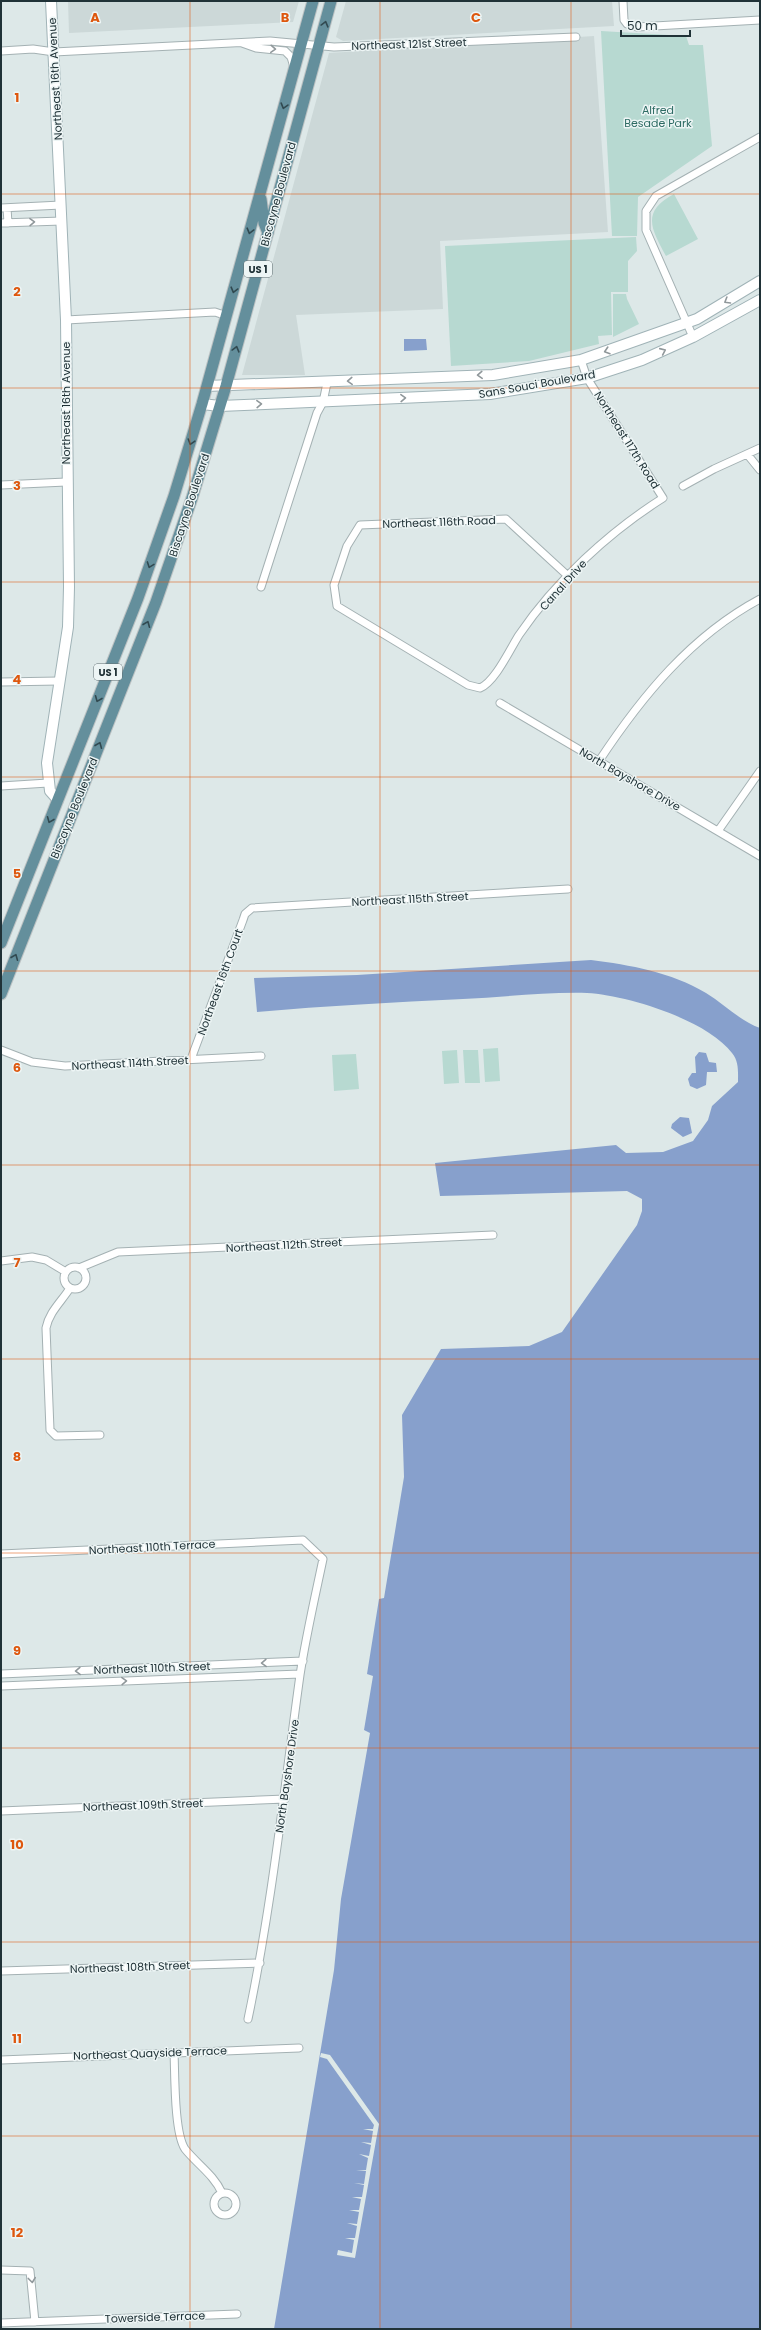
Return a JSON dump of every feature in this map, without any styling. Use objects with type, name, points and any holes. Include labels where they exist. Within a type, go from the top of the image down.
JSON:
[{"type":"main road","name":"Biscayne Boulevard","points":[[1,943],[150,563],[202,404],[313,1]]},
{"type":"main road","name":"Biscayne Boulevard","points":[[1,994],[156,602],[192,498],[226,386],[331,1]]},
{"type":"main road","points":[[260,191],[262,214],[268,233]]},
{"type":"main road","points":[[58,800],[65,810],[67,828]]},
{"type":"street","name":"Northeast 16th Avenue","points":[[51,1],[66,320],[66,482],[69,619],[47,763],[50,791],[58,800]]},
{"type":"street","points":[[623,1],[624,20],[631,25],[652,27],[760,20]]},
{"type":"street","name":"Northeast 121st Street","points":[[1,51],[33,49],[54,52],[242,42],[286,41],[318,46],[576,37]]},
{"type":"street","name":"Northeast 121st Street","points":[[242,42],[256,48],[285,51],[290,57],[295,68]]},
{"type":"street","points":[[693,337],[652,247],[645,224],[646,211],[651,201],[760,137]]},
{"type":"street","points":[[61,205],[4,208],[4,223],[62,221]]},
{"type":"street","name":"Sans Souci Boulevard","points":[[207,386],[493,375],[581,360],[697,319],[760,281]]},
{"type":"street","name":"Sans Souci Boulevard","points":[[202,404],[220,406],[490,394],[587,378],[642,360],[693,337],[760,300]]},
{"type":"street","points":[[66,320],[215,312],[227,316]]},
{"type":"street","name":"Northeast 117th Road","points":[[581,360],[587,378],[663,498]]},
{"type":"street","points":[[261,587],[318,413],[323,402],[327,382]]},
{"type":"street","points":[[683,486],[714,468],[760,448]]},
{"type":"street","points":[[747,454],[760,470]]},
{"type":"street","points":[[1,485],[66,482]]},
{"type":"street","name":"Canal Drive","points":[[480,688],[489,683],[521,633],[568,576],[611,535],[635,515],[663,498]]},
{"type":"street","name":"Northeast 116th Road","points":[[480,688],[468,685],[337,606],[334,585],[347,546],[360,525],[506,519],[568,576]]},
{"type":"street","points":[[600,761],[623,725],[654,685],[693,645],[735,612],[760,599]]},
{"type":"street","points":[[1,682],[59,681]]},
{"type":"street","name":"North Bayshore Drive","points":[[500,703],[760,856]]},
{"type":"street","points":[[718,831],[760,771]]},
{"type":"street","points":[[1,786],[48,783]]},
{"type":"street","name":"Northeast 115th Street","points":[[252,908],[568,889]]},
{"type":"street","name":"Northeast 16th Court","points":[[191,1059],[245,914],[252,908]]},
{"type":"street","name":"Northeast 114th Street","points":[[1,1050],[32,1062],[65,1066],[261,1056]]},
{"type":"street","name":"Northeast 112th Street","points":[[80,1268],[118,1252],[493,1234]]},
{"type":"street","points":[[1,1262],[32,1256],[46,1260],[66,1272]]},
{"type":"street","points":[[66,1272],[72,1268],[80,1268],[86,1276],[85,1283],[80,1288],[70,1288]]},
{"type":"street","points":[[66,1272],[65,1282],[70,1288]]},
{"type":"street","points":[[70,1288],[63,1300],[50,1315],[46,1328],[50,1430],[56,1436],[100,1435]]},
{"type":"street","name":"North Bayshore Drive","points":[[248,2019],[260,1963],[285,1799],[300,1674],[323,1559],[303,1540]]},
{"type":"street","name":"Northeast 110th Terrace","points":[[1,1554],[303,1540]]},
{"type":"street","name":"Northeast 110th Street","points":[[1,1674],[303,1661]]},
{"type":"street","name":"Northeast 110th Street","points":[[1,1686],[300,1674]]},
{"type":"street","name":"Northeast 109th Street","points":[[1,1811],[285,1799]]},
{"type":"street","name":"Northeast 108th Street","points":[[1,1971],[260,1963]]},
{"type":"street","name":"Northeast Quayside Terrace","points":[[1,2060],[299,2048]]},
{"type":"street","points":[[174,2052],[179,2135],[184,2148],[218,2185],[222,2193]]},
{"type":"street","points":[[1,2270],[30,2271],[32,2275],[35,2322]]},
{"type":"street","name":"Towerside Terrace","points":[[1,2323],[237,2314]]},
{"type":"shaded area","points":[[68,1],[299,1],[293,22],[69,33]]},
{"type":"shaded area","points":[[346,1],[612,1],[614,26],[343,41],[336,37]]},
{"type":"shaded area","points":[[594,36],[608,232],[440,241],[443,309],[296,315],[305,375],[242,375],[329,53]]},
{"type":"green space","name":"Alfred Besade Park","points":[[601,31],[686,36],[689,45],[703,45],[712,146],[638,197],[637,236],[612,236]]},
{"type":"green space","points":[[674,194],[698,239],[666,256],[656,237],[652,221],[653,214],[657,207]]},
{"type":"green space","points":[[636,237],[637,251],[628,261],[628,292],[611,292],[612,335],[598,336],[599,344],[529,361],[451,366],[445,246]]},
{"type":"green space","points":[[613,294],[626,294],[639,324],[613,337]]},
{"type":"green space","points":[[498,1048],[500,1081],[485,1082],[483,1049]]},
{"type":"green space","points":[[457,1050],[459,1083],[444,1084],[442,1051]]},
{"type":"green space","points":[[463,1050],[478,1050],[480,1083],[465,1083]]},
{"type":"green space","points":[[356,1054],[359,1089],[334,1091],[332,1055]]},
{"type":"water","points":[[404,339],[426,339],[427,350],[404,351]]},
{"type":"water","points":[[591,960],[650,970],[679,980],[713,997],[739,1017],[760,1028],[760,2329],[274,2329],[334,1970],[341,1899],[370,1733],[364,1730],[373,1676],[367,1674],[379,1599],[384,1598],[404,1477],[402,1415],[441,1349],[529,1346],[562,1332],[637,1225],[642,1211],[642,1199],[627,1191],[440,1196],[435,1163],[616,1145],[626,1153],[663,1152],[693,1141],[708,1120],[712,1106],[738,1082],[738,1074],[737,1063],[732,1053],[720,1041],[704,1030],[665,1011],[644,1004],[604,995],[587,993],[556,993],[360,1004],[257,1012],[254,978],[357,975]]},
{"type":"water","points":[[699,1052],[706,1053],[709,1062],[716,1063],[717,1072],[707,1072],[706,1085],[697,1089],[690,1086],[688,1079],[692,1073],[696,1073],[695,1057]]},
{"type":"water","points":[[680,1117],[689,1118],[692,1133],[683,1137],[671,1128],[672,1124]]},
{"type":"pier","points":[[321,2053],[330,2055],[379,2124],[355,2258],[337,2255],[338,2250],[352,2253],[354,2240],[345,2238],[355,2238],[357,2226],[347,2223],[357,2224],[359,2212],[349,2210],[359,2210],[361,2199],[352,2197],[362,2197],[364,2185],[354,2183],[364,2184],[366,2171],[356,2170],[366,2170],[368,2158],[359,2154],[369,2156],[371,2145],[361,2142],[371,2143],[373,2131],[363,2129],[373,2129],[374,2125],[327,2059],[320,2057]]}]
